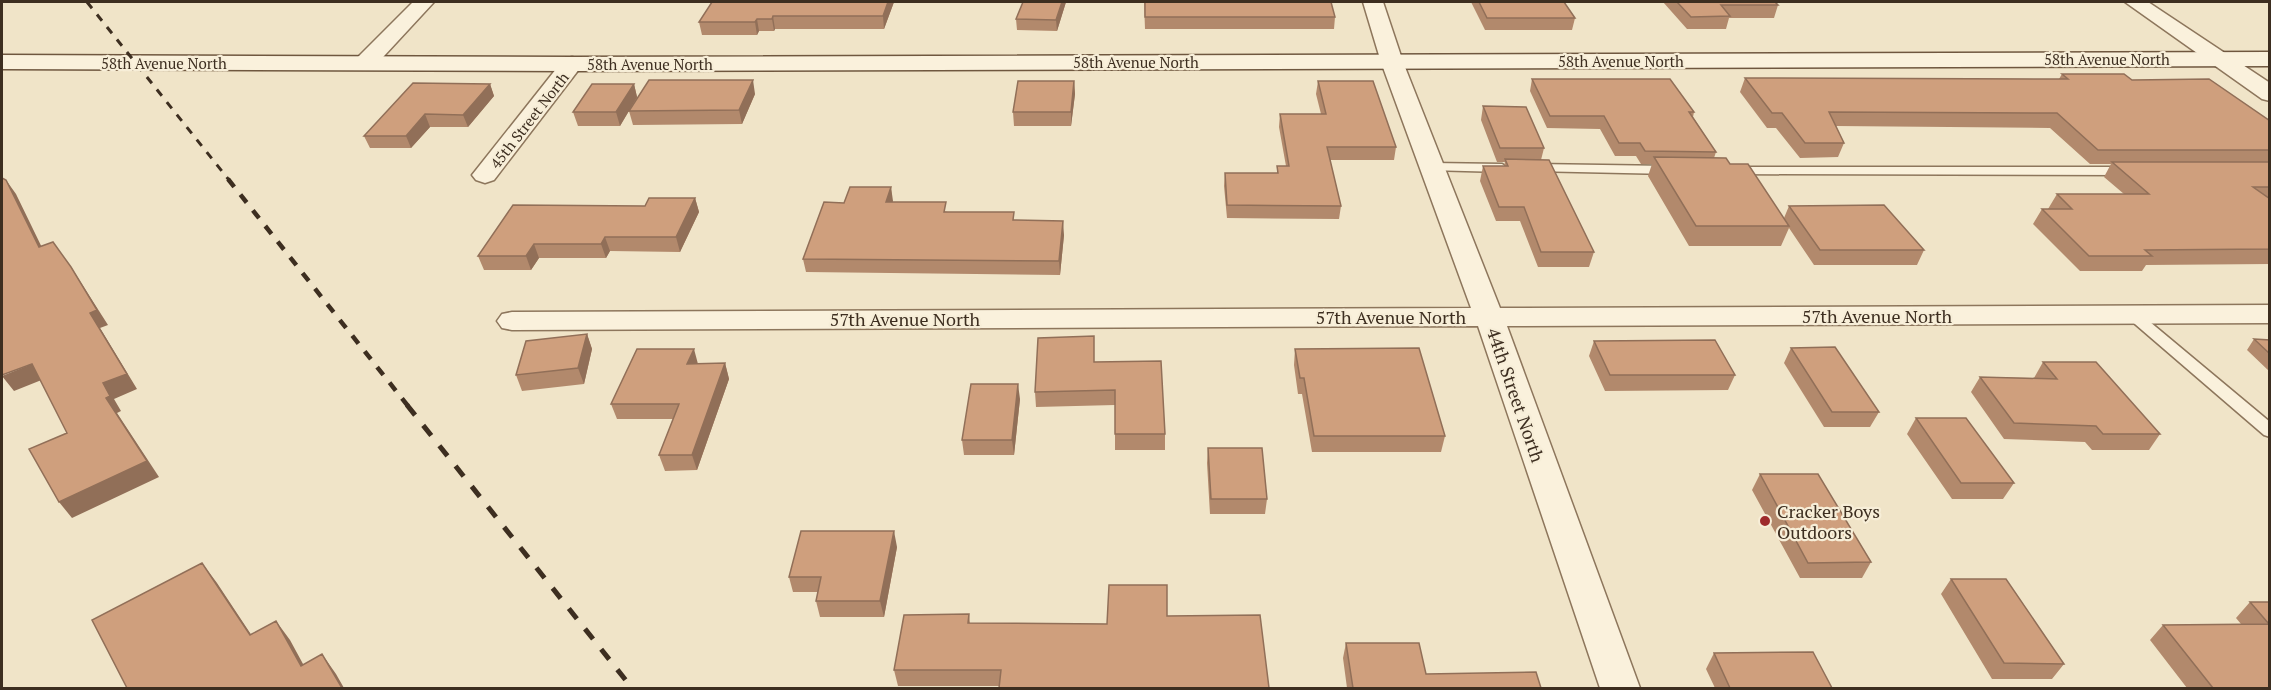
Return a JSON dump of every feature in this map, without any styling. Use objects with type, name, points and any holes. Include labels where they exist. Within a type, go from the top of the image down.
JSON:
[{"type":"street","points":[[364,64],[424,2]]},
{"type":"street","name":"44th Street North","points":[[1373,2],[1392,62],[1489,317],[1620,688]]},
{"type":"street","points":[[2135,2],[2270,94]]},
{"type":"street","name":"58th Avenue North","points":[[2,62],[572,64],[2270,59]]},
{"type":"street","name":"45th Street North","points":[[485,175],[572,64]]},
{"type":"street","name":"57th Avenue North","points":[[512,321],[2270,314]]},
{"type":"lane","points":[[1432,167],[1682,170]]},
{"type":"lane","points":[[1716,171],[2139,171]]},
{"type":"lane","points":[[2133,315],[2270,431]]},
{"type":"building","points":[[712,2],[888,2],[883,16],[773,16],[772,19],[757,19],[755,22],[699,22]]},
{"type":"building","points":[[1023,2],[1062,2],[1056,20],[1016,19]]},
{"type":"building","points":[[1145,2],[1331,2],[1335,17],[1145,17]]},
{"type":"building","points":[[1479,2],[1564,2],[1575,18],[1487,18]]},
{"type":"building","points":[[1677,2],[1775,2],[1778,5],[1721,5],[1730,16],[1691,17]]},
{"type":"building","points":[[2062,74],[2124,74],[2132,80],[2209,79],[2270,121],[2270,150],[2098,150],[2057,113],[1829,112],[1844,143],[1805,143],[1782,113],[1772,113],[1745,78],[2068,79]]},
{"type":"building","points":[[1532,79],[1670,79],[1694,112],[1689,112],[1716,152],[1645,151],[1640,143],[1619,143],[1604,116],[1550,116]]},
{"type":"building","points":[[649,80],[753,80],[739,110],[629,111]]},
{"type":"building","points":[[1018,81],[1074,81],[1071,112],[1013,112]]},
{"type":"building","points":[[1318,81],[1373,81],[1396,147],[1327,147],[1341,206],[1227,205],[1225,173],[1278,173],[1277,166],[1289,166],[1280,114],[1326,114]]},
{"type":"building","points":[[413,83],[490,84],[463,115],[425,114],[406,136],[364,136]]},
{"type":"building","points":[[592,84],[634,84],[616,112],[573,112]]},
{"type":"building","points":[[1483,106],[1526,107],[1544,148],[1500,148]]},
{"type":"building","points":[[1654,157],[1726,158],[1730,164],[1748,164],[1789,226],[1696,226]]},
{"type":"building","points":[[1505,159],[1549,160],[1594,252],[1541,252],[1524,207],[1499,207],[1483,166],[1508,166]]},
{"type":"building","points":[[2112,162],[2270,162],[2270,187],[2253,187],[2270,199],[2270,249],[2145,250],[2152,256],[2089,256],[2042,209],[2072,209],[2057,194],[2149,194]]},
{"type":"building","points":[[2,178],[6,180],[39,247],[53,242],[97,310],[90,313],[127,374],[103,383],[110,396],[106,398],[147,461],[59,502],[29,449],[67,433],[32,364],[2,375]]},
{"type":"building","points":[[850,187],[891,187],[886,202],[946,202],[944,212],[1014,212],[1013,220],[1063,221],[1059,261],[803,259],[824,202],[844,203]]},
{"type":"building","points":[[649,198],[695,198],[676,237],[605,237],[601,244],[534,244],[526,256],[478,256],[513,205],[645,206]]},
{"type":"building","points":[[1884,205],[1924,250],[1820,250],[1789,206]]},
{"type":"building","points":[[587,334],[578,368],[516,375],[526,341]]},
{"type":"building","points":[[1094,336],[1094,362],[1161,361],[1165,434],[1115,434],[1115,390],[1035,392],[1038,338]]},
{"type":"building","points":[[2254,339],[2270,340],[2270,354]]},
{"type":"building","points":[[1715,340],[1735,375],[1610,375],[1594,341]]},
{"type":"building","points":[[1835,347],[1879,412],[1832,412],[1791,348]]},
{"type":"building","points":[[1419,348],[1445,436],[1314,436],[1304,378],[1300,378],[1295,349]]},
{"type":"building","points":[[637,349],[694,349],[687,364],[725,363],[692,455],[659,455],[679,404],[611,404]]},
{"type":"building","points":[[2043,362],[2096,362],[2160,434],[2103,434],[2096,426],[2014,423],[1980,377],[2057,379]]},
{"type":"building","points":[[971,384],[1018,384],[1012,440],[962,440]]},
{"type":"building","points":[[1916,418],[1966,418],[2014,483],[1961,483]]},
{"type":"building","points":[[1208,448],[1262,448],[1267,499],[1211,499]]},
{"type":"building","points":[[1760,474],[1818,474],[1871,562],[1808,563]]},
{"type":"building","points":[[801,531],[894,531],[880,601],[816,601],[821,577],[789,577]]},
{"type":"building","points":[[202,563],[250,635],[276,621],[301,666],[322,654],[342,688],[127,688],[92,620]]},
{"type":"building","points":[[1951,579],[2006,579],[2064,664],[2004,663]]},
{"type":"building","points":[[1109,585],[1167,585],[1167,616],[1260,615],[1269,688],[999,688],[1001,670],[894,670],[904,615],[969,614],[968,623],[1107,624]]},
{"type":"building","points":[[2250,602],[2270,602],[2270,688],[2213,688],[2163,625],[2269,624]]},
{"type":"building","points":[[1346,643],[1419,643],[1426,674],[1536,672],[1541,688],[1353,688]]},
{"type":"building","points":[[1813,652],[1832,688],[1730,688],[1714,653]]},
{"type":"railway","points":[[87,2],[229,180]]},
{"type":"railway","points":[[228,179],[408,406]]},
{"type":"railway","points":[[407,405],[632,688]]},
{"type":"place","name":"Cracker Boys Outdoors","points":[[1765,521]]}]
